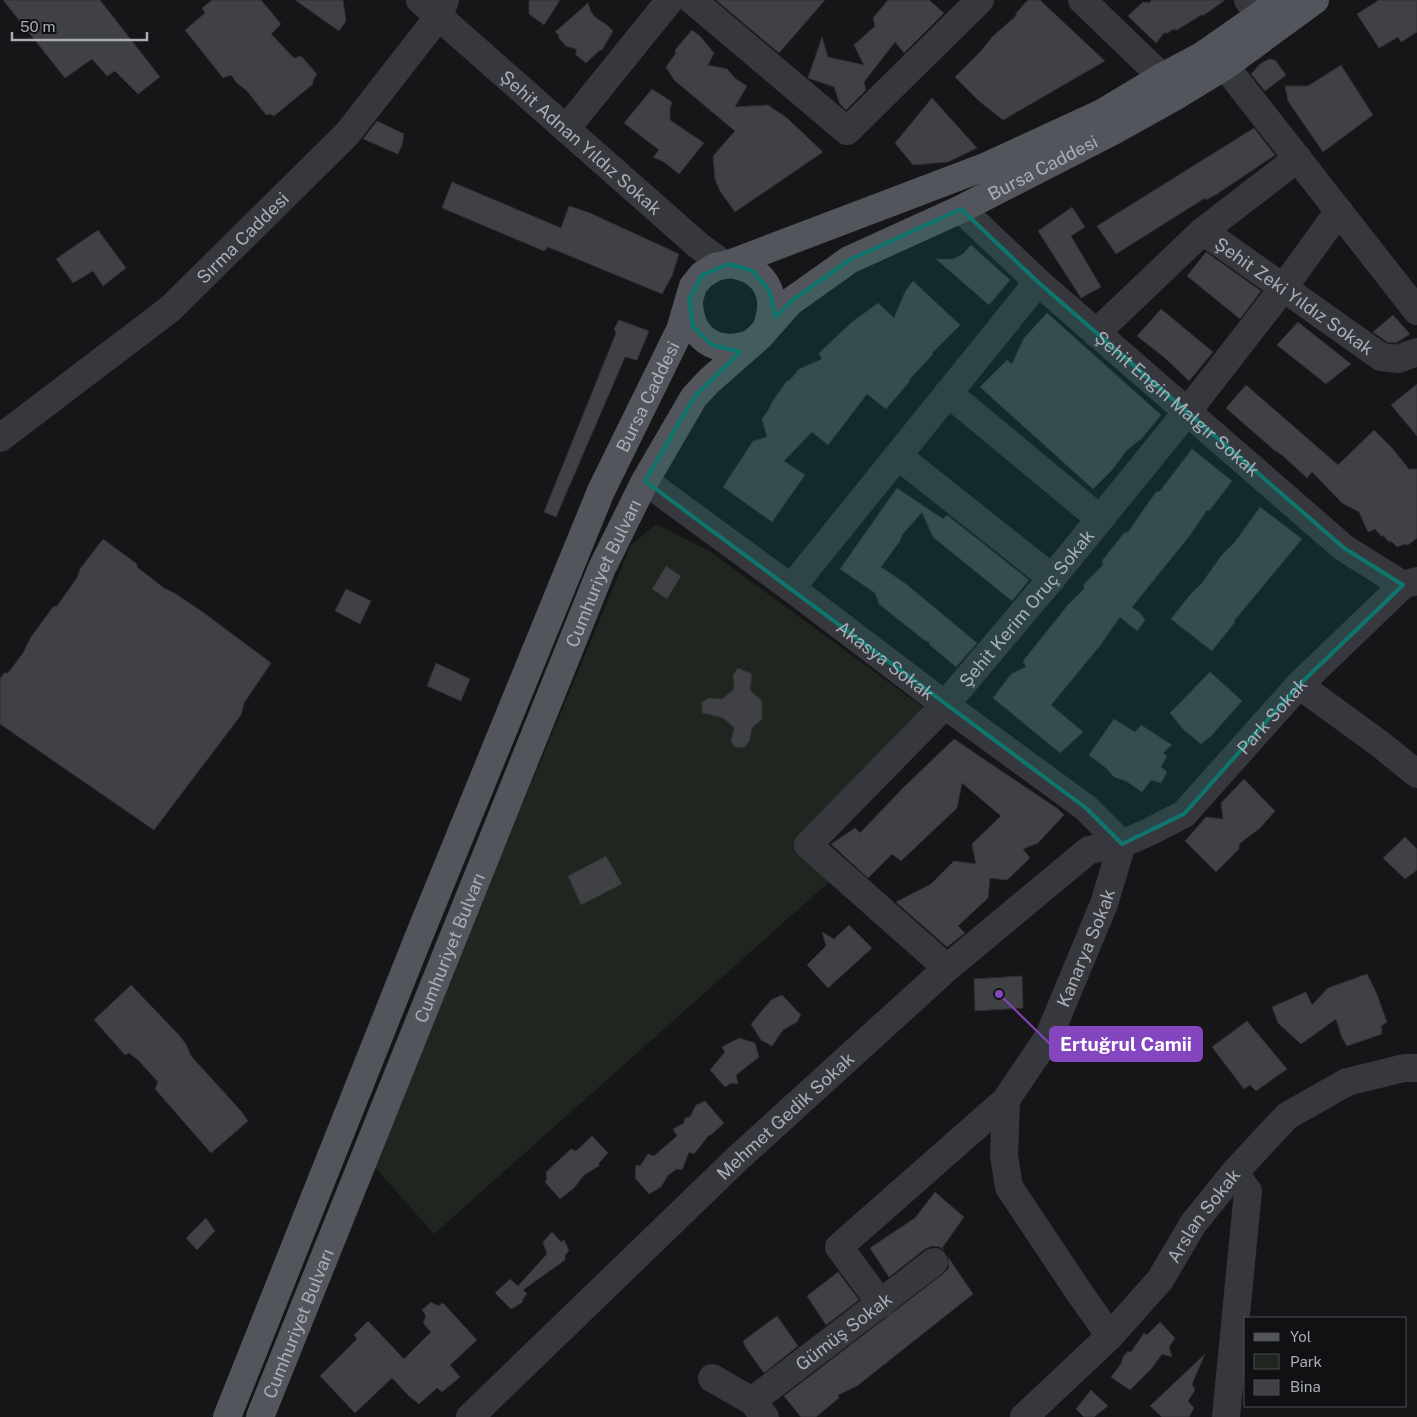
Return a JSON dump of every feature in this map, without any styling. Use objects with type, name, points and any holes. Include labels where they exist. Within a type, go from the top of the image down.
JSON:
[{"type":"main road","name":"Bursa Caddesi","points":[[645,481],[694,397],[790,302],[850,260],[961,209],[1114,131],[1226,66],[1315,0]]},
{"type":"main road","name":"Bursa Caddesi","points":[[601,491],[680,330],[693,286],[702,275],[715,267],[727,265],[987,166],[1102,113],[1203,55],[1264,5]]},
{"type":"main road","points":[[727,265],[741,266],[753,270],[769,290],[772,302],[771,315],[758,335]]},
{"type":"main road","name":"Bursa Caddesi","points":[[689,300],[689,314],[693,327],[712,345],[738,348],[758,335]]},
{"type":"main road","name":"Cumhuriyet Bulvarı","points":[[260,1417],[602,568],[645,481]]},
{"type":"main road","name":"Cumhuriyet Bulvarı","points":[[227,1417],[424,923],[601,491]]},
{"type":"street","points":[[566,129],[670,0]]},
{"type":"street","points":[[692,0],[847,131],[980,0]]},
{"type":"street","name":"Şehit Adnan Yıldız Sokak","points":[[434,4],[566,129],[699,246],[727,265]]},
{"type":"street","name":"Sırma Caddesi","points":[[0,438],[170,309],[347,134],[434,4]]},
{"type":"street","points":[[1096,4],[1162,77]]},
{"type":"street","points":[[1226,66],[1417,311]]},
{"type":"street","name":"Şehit Zeki Yıldız Sokak","points":[[1096,333],[1203,231],[1298,158]]},
{"type":"street","name":"Şehit Engin Malgır Sokak","points":[[961,209],[1038,282],[1344,548],[1410,583]]},
{"type":"street","name":"Şehit Kerim Oruç Sokak","points":[[947,968],[808,845],[945,705],[1052,578],[1187,412],[1284,287],[1339,211]]},
{"type":"street","name":"Şehit Zeki Yıldız Sokak","points":[[1203,231],[1381,357],[1398,359],[1417,352]]},
{"type":"street","points":[[791,588],[1038,282]]},
{"type":"street","points":[[948,393],[1100,519]]},
{"type":"street","points":[[898,456],[1052,578]]},
{"type":"street","name":"Akasya Sokak","points":[[645,481],[1086,808],[1122,844]]},
{"type":"street","name":"Park Sokak","points":[[1122,844],[1184,814],[1299,686],[1410,583]]},
{"type":"street","points":[[1299,686],[1380,744],[1417,774]]},
{"type":"street","name":"Mehmet Gedik Sokak","points":[[470,1417],[737,1159],[947,968],[1089,850],[1122,844]]},
{"type":"street","name":"Kanarya Sokak","points":[[881,1304],[839,1247],[1006,1100],[1049,1036],[1104,904],[1122,844]]},
{"type":"street","name":"Arslan Sokak","points":[[1024,1417],[1110,1336],[1160,1280],[1193,1224],[1234,1173],[1287,1116],[1347,1082],[1404,1068],[1417,1068]]},
{"type":"street","points":[[1006,1100],[1004,1156],[1009,1186],[1110,1336]]},
{"type":"street","points":[[1226,1417],[1248,1191],[1234,1173]]},
{"type":"street","name":"Gümüş Sokak","points":[[759,1409],[881,1304],[934,1262]]},
{"type":"street","points":[[712,1378],[759,1409]]},
{"type":"highlighted area","points":[[961,209],[1038,282],[1344,548],[1403,585],[1299,685],[1184,814],[1122,844],[1086,808],[645,481],[694,397],[740,352],[712,345],[693,327],[689,300],[702,275],[729,264],[753,271],[769,290],[776,317],[790,302],[849,260]]},
{"type":"green space","points":[[656,524],[711,552],[925,709],[795,851],[829,882],[434,1234],[372,1164],[631,545]]},
{"type":"building","points":[[3,0],[100,0],[160,77],[138,94],[115,71],[107,76],[92,59],[65,78]]},
{"type":"building","points":[[212,0],[261,0],[281,24],[271,34],[294,58],[301,56],[317,74],[313,84],[274,116],[271,114],[266,115],[247,91],[231,75],[223,78],[185,30],[205,13],[202,8]]},
{"type":"building","points":[[295,0],[343,0],[346,21],[339,31]]},
{"type":"building","points":[[529,0],[560,0],[544,25],[529,14]]},
{"type":"building","points":[[716,0],[825,0],[779,53]]},
{"type":"building","points":[[888,0],[929,0],[944,13],[904,53],[895,42],[864,82],[866,90],[846,110],[840,104],[834,87],[808,78],[822,37],[828,57],[864,65],[854,45],[875,26],[873,18]]},
{"type":"building","points":[[1028,0],[1040,0],[1105,61],[1003,120],[979,101],[955,77],[993,36],[1016,16],[1016,13]]},
{"type":"building","points":[[1152,0],[1225,0],[1204,15],[1177,30],[1173,29],[1168,33],[1164,33],[1156,43],[1128,16],[1143,2],[1149,3]]},
{"type":"building","points":[[1379,0],[1417,0],[1417,32],[1401,42],[1398,37],[1379,48],[1357,14]]},
{"type":"building","points":[[588,3],[591,12],[596,18],[613,31],[602,50],[586,63],[576,55],[576,49],[566,46],[555,32]]},
{"type":"building","points":[[692,30],[700,36],[714,53],[708,65],[727,69],[736,79],[747,86],[735,107],[768,105],[787,118],[823,152],[735,212],[720,191],[715,179],[713,156],[735,131],[674,80],[666,67],[676,53],[675,50]]},
{"type":"building","points":[[1269,59],[1275,60],[1286,75],[1265,91],[1251,74],[1260,64]]},
{"type":"building","points":[[1341,65],[1373,115],[1323,152],[1288,101],[1285,86],[1308,86]]},
{"type":"building","points":[[652,89],[672,102],[670,120],[704,143],[679,174],[664,162],[653,157],[659,150],[624,123]]},
{"type":"building","points":[[932,98],[977,148],[948,162],[913,165],[895,143]]},
{"type":"building","points":[[377,121],[404,134],[398,154],[363,139]]},
{"type":"building","points":[[1254,128],[1275,155],[1217,194],[1206,200],[1205,198],[1116,254],[1097,226]]},
{"type":"building","points":[[452,182],[561,228],[569,206],[590,213],[679,254],[672,276],[662,294],[548,247],[544,251],[442,208]]},
{"type":"building","points":[[1072,207],[1085,227],[1071,236],[1101,287],[1081,298],[1038,231]]},
{"type":"building","points":[[98,230],[126,268],[103,286],[93,271],[73,283],[56,259]]},
{"type":"building","points":[[971,245],[1010,280],[989,305],[936,259],[953,259],[963,254]]},
{"type":"building","points":[[1206,252],[1261,291],[1240,319],[1187,276]]},
{"type":"building","points":[[913,281],[960,325],[932,353],[886,409],[867,394],[828,445],[812,432],[784,461],[805,475],[772,522],[723,487],[753,441],[767,437],[762,419],[787,381],[799,369],[822,359],[819,353],[852,322],[878,303],[894,318],[905,292]]},
{"type":"building","points":[[1161,309],[1213,352],[1189,381],[1165,358],[1137,336]]},
{"type":"building","points":[[1047,313],[1161,415],[1142,438],[1127,450],[1112,470],[1093,489],[980,387],[1007,360],[1012,364],[1024,338]]},
{"type":"building","points":[[1393,315],[1410,334],[1396,343],[1387,342],[1373,332]]},
{"type":"building","points":[[619,320],[649,331],[637,360],[625,357],[556,517],[544,512],[616,333],[614,329]]},
{"type":"building","points":[[1298,322],[1351,364],[1326,384],[1277,345]]},
{"type":"building","points":[[1417,384],[1417,436],[1391,405]]},
{"type":"building","points":[[1246,385],[1338,465],[1374,430],[1409,469],[1417,469],[1417,538],[1408,545],[1405,544],[1397,547],[1384,536],[1381,536],[1375,529],[1368,532],[1359,512],[1342,503],[1312,472],[1307,478],[1226,408]]},
{"type":"building","points":[[1192,449],[1232,481],[1209,511],[1207,510],[1191,534],[1132,607],[1145,620],[1137,631],[1120,617],[1099,647],[1051,705],[1083,732],[1060,753],[993,698],[1011,674],[1026,667],[1023,661],[1067,606],[1084,589],[1084,584],[1103,565],[1102,561],[1124,533],[1128,532],[1156,492],[1160,491]]},
{"type":"building","points":[[897,488],[943,519],[947,515],[1029,580],[1012,601],[933,537],[922,512],[902,535],[900,541],[881,567],[906,584],[977,643],[956,667],[930,645],[929,642],[879,604],[875,593],[840,569]]},
{"type":"building","points":[[1260,507],[1302,539],[1234,621],[1212,651],[1171,619],[1202,583],[1221,556],[1235,542]]},
{"type":"building","points":[[103,539],[137,564],[137,567],[164,588],[204,613],[271,663],[244,703],[241,715],[154,830],[0,724],[0,679],[4,673],[8,673],[23,653],[31,637],[53,607],[57,606],[77,578],[80,569]]},
{"type":"building","points":[[666,566],[681,576],[667,599],[652,589]]},
{"type":"building","points":[[346,589],[371,601],[360,624],[335,611]]},
{"type":"building","points":[[436,663],[470,679],[461,701],[427,686]]},
{"type":"building","points":[[738,668],[752,674],[750,690],[762,701],[762,719],[752,728],[750,740],[744,748],[735,747],[731,742],[734,728],[723,718],[702,713],[702,702],[709,698],[722,699],[734,689],[733,675]]},
{"type":"building","points":[[1210,672],[1242,701],[1211,736],[1201,744],[1183,729],[1170,713]]},
{"type":"building","points":[[1114,719],[1135,732],[1141,725],[1172,745],[1163,753],[1167,756],[1161,767],[1167,772],[1161,783],[1151,780],[1142,792],[1126,781],[1114,777],[1089,755]]},
{"type":"building","points":[[954,739],[1058,809],[1064,815],[1038,843],[1023,849],[1030,858],[1007,880],[990,878],[988,898],[958,926],[965,933],[947,947],[896,902],[931,884],[954,861],[976,864],[972,844],[1001,816],[962,783],[957,808],[901,861],[892,854],[868,878],[831,844],[855,828],[860,833]]},
{"type":"building","points":[[1244,779],[1275,811],[1260,828],[1239,844],[1239,849],[1216,872],[1185,841],[1206,817],[1223,819],[1221,803]]},
{"type":"building","points":[[1405,837],[1417,849],[1417,870],[1405,879],[1383,858]]},
{"type":"building","points":[[606,856],[622,884],[581,905],[568,876]]},
{"type":"building","points":[[849,925],[872,948],[828,988],[807,965],[826,946],[822,932],[834,939]]},
{"type":"building","points":[[1367,974],[1387,1022],[1381,1026],[1382,1034],[1347,1046],[1342,1038],[1336,1019],[1301,1044],[1278,1023],[1272,1007],[1306,992],[1312,1005],[1328,988]]},
{"type":"building","points":[[1022,976],[1023,1008],[975,1011],[974,979]]},
{"type":"building","points":[[131,985],[178,1034],[186,1044],[191,1056],[248,1121],[211,1153],[155,1089],[158,1082],[138,1060],[129,1053],[125,1055],[94,1020]]},
{"type":"building","points":[[782,995],[801,1015],[797,1022],[783,1030],[772,1046],[761,1040],[751,1024],[771,1000]]},
{"type":"building","points":[[1247,1021],[1287,1069],[1256,1091],[1250,1085],[1244,1089],[1212,1047]]},
{"type":"building","points":[[739,1038],[755,1043],[759,1057],[736,1075],[738,1084],[731,1083],[725,1087],[710,1070],[725,1052],[722,1047]]},
{"type":"building","points":[[705,1101],[724,1123],[709,1135],[694,1154],[689,1152],[682,1170],[677,1169],[668,1175],[661,1187],[649,1194],[635,1178],[636,1165],[640,1166],[648,1154],[654,1156],[677,1136],[673,1129],[684,1123],[685,1118],[690,1117],[696,1105]]},
{"type":"building","points":[[592,1136],[608,1153],[599,1163],[599,1166],[584,1175],[574,1188],[560,1199],[545,1182],[547,1179],[546,1172],[571,1149],[576,1151]]},
{"type":"building","points":[[935,1192],[964,1217],[942,1248],[944,1250],[940,1247],[932,1246],[925,1249],[889,1277],[870,1248],[915,1218]]},
{"type":"building","points":[[206,1218],[215,1231],[197,1250],[186,1238]]},
{"type":"building","points":[[552,1232],[561,1242],[564,1240],[569,1251],[565,1255],[565,1260],[523,1290],[527,1294],[522,1300],[523,1302],[511,1309],[495,1293],[510,1279],[518,1286],[547,1254],[543,1242]]},
{"type":"building","points":[[948,1257],[973,1294],[857,1386],[838,1395],[839,1398],[816,1417],[801,1417],[784,1396],[943,1274],[949,1268]]},
{"type":"building","points":[[838,1272],[859,1300],[826,1325],[807,1296]]},
{"type":"building","points":[[431,1302],[438,1306],[443,1303],[477,1340],[450,1365],[460,1377],[442,1392],[437,1388],[419,1404],[392,1378],[355,1413],[320,1376],[357,1339],[354,1335],[368,1321],[404,1359],[431,1332],[423,1323],[426,1316],[422,1310]]},
{"type":"building","points":[[777,1316],[798,1346],[764,1373],[743,1341]]},
{"type":"building","points":[[1160,1322],[1175,1338],[1169,1347],[1172,1357],[1162,1354],[1152,1368],[1130,1390],[1111,1377],[1127,1352],[1131,1352],[1144,1333],[1147,1335]]},
{"type":"building","points":[[1205,1354],[1192,1384],[1195,1390],[1188,1401],[1194,1408],[1189,1417],[1162,1417],[1150,1406]]},
{"type":"building","points":[[1091,1390],[1108,1406],[1094,1417],[1084,1417],[1076,1409]]},
{"type":"place","name":"Ertuğrul Camii","points":[[999,994]]}]
